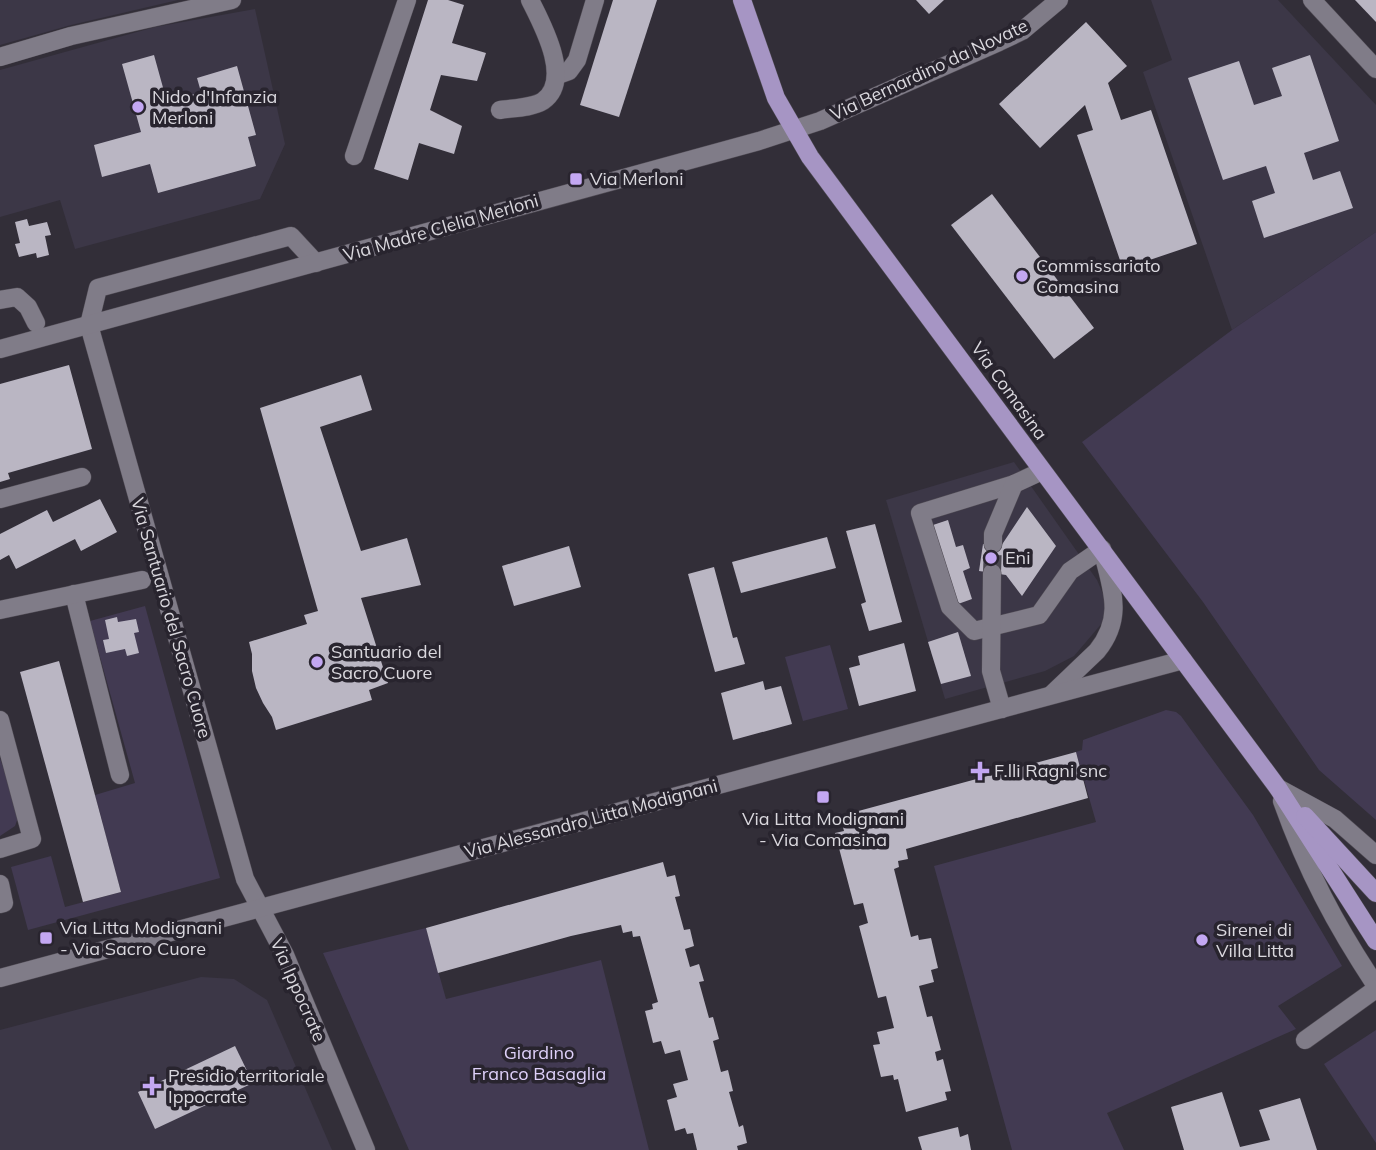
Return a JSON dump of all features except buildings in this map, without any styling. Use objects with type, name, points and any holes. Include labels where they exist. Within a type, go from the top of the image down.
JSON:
[{"type":"main road","name":"Via Comasina","points":[[742,0],[776,98],[792,130],[810,157],[1278,788],[1376,941]]},
{"type":"main road","name":"Via Comasina","points":[[1278,788],[1376,893]]},
{"type":"street","points":[[0,57],[71,36],[232,0]]},
{"type":"street","points":[[354,156],[407,0]]},
{"type":"street","points":[[500,110],[542,101],[552,89],[558,75],[554,57],[530,0]]},
{"type":"street","points":[[558,75],[569,71],[577,60],[595,0]]},
{"type":"street","name":"Via Bernardino da Novate","points":[[792,130],[820,121],[999,42],[1021,31],[1059,0]]},
{"type":"street","points":[[1312,0],[1376,69]]},
{"type":"street","name":"Via Madre Clelia Merloni","points":[[0,349],[792,130]]},
{"type":"street","points":[[89,325],[97,288],[291,236],[316,263]]},
{"type":"street","points":[[0,300],[17,297],[28,307],[36,323]]},
{"type":"street","name":"Via Santuario del Sacro Cuore","points":[[89,325],[245,880],[260,908]]},
{"type":"street","points":[[1042,471],[1014,484],[920,513],[950,607],[974,631],[1039,615],[1070,571],[1102,549],[1115,616],[1104,643],[1050,696]]},
{"type":"street","points":[[0,499],[82,477]]},
{"type":"street","points":[[993,544],[993,534],[1014,484]]},
{"type":"street","points":[[992,573],[990,671],[1002,709]]},
{"type":"street","points":[[0,610],[142,580]]},
{"type":"street","points":[[74,594],[120,775]]},
{"type":"street","name":"Via Alessandro Litta Modignani","points":[[0,978],[1183,660]]},
{"type":"street","points":[[0,849],[32,839],[1,729]]},
{"type":"street","name":"Via Comasina","points":[[1278,788],[1335,819],[1376,855]]},
{"type":"street","name":"Via Comasina","points":[[1278,788],[1310,874],[1330,914],[1376,987]]},
{"type":"street","points":[[0,884],[4,903],[0,904]]},
{"type":"street","name":"Via Ippocrate","points":[[260,908],[285,955],[366,1150]]},
{"type":"street","points":[[1305,1040],[1376,987]]},
{"type":"shaded area","points":[[0,0],[178,0],[0,45]]},
{"type":"shaded area","points":[[1151,0],[1278,0],[1376,105],[1376,232],[1232,330],[1143,72],[1172,60]]},
{"type":"shaded area","name":"Nido d'Infanzia Merloni","points":[[255,9],[285,144],[260,199],[75,249],[60,200],[0,217],[0,70],[155,27]]},
{"type":"shaded area","points":[[1014,462],[1097,580],[1105,606],[1103,622],[1074,656],[1045,671],[945,699],[886,500]]},
{"type":"shaded area","name":"Presidio territoriale Ippocrate","points":[[201,977],[234,979],[267,1000],[332,1150],[0,1150],[0,1030]]},
{"type":"green space","points":[[1376,232],[1376,820],[1319,770],[1203,602],[1082,442],[1232,330]]},
{"type":"green space","points":[[145,606],[220,878],[28,930],[11,867],[51,856],[65,907],[121,892],[95,795],[135,783],[90,621]]},
{"type":"green space","points":[[830,645],[848,709],[803,721],[785,657]]},
{"type":"green space","points":[[1166,710],[1181,716],[1253,815],[1342,966],[1278,1006],[1296,1029],[1107,1113],[1124,1150],[1012,1150],[934,866],[1096,822],[1076,752],[1082,750],[1083,740]]},
{"type":"green space","points":[[0,758],[19,815],[15,826],[0,836]]},
{"type":"green space","name":"Giardino Franco Basaglia","points":[[426,928],[446,999],[601,960],[649,1150],[409,1150],[323,953]]},
{"type":"green space","points":[[1376,1030],[1376,1143],[1324,1064]]},
{"type":"tunnel","points":[[992,573],[993,544]]},
{"type":"place","name":"Nido d'Infanzia Merloni","points":[[138,107]]},
{"type":"place","name":"Via Merloni","points":[[576,179]]},
{"type":"place","name":"Commissariato Comasina","points":[[1022,276]]},
{"type":"place","name":"Eni","points":[[991,558]]},
{"type":"place","name":"Santuario del Sacro Cuore","points":[[317,662]]},
{"type":"place","name":"F.lli Ragni snc","points":[[980,771]]},
{"type":"place","name":"Via Litta Modignani - Via Comasina","points":[[823,797]]},
{"type":"place","name":"Via Litta Modignani - Via Sacro Cuore","points":[[46,938]]},
{"type":"place","name":"Sirenei di Villa Litta","points":[[1202,940]]},
{"type":"place","name":"Presidio territoriale Ippocrate","points":[[152,1086]]}]
